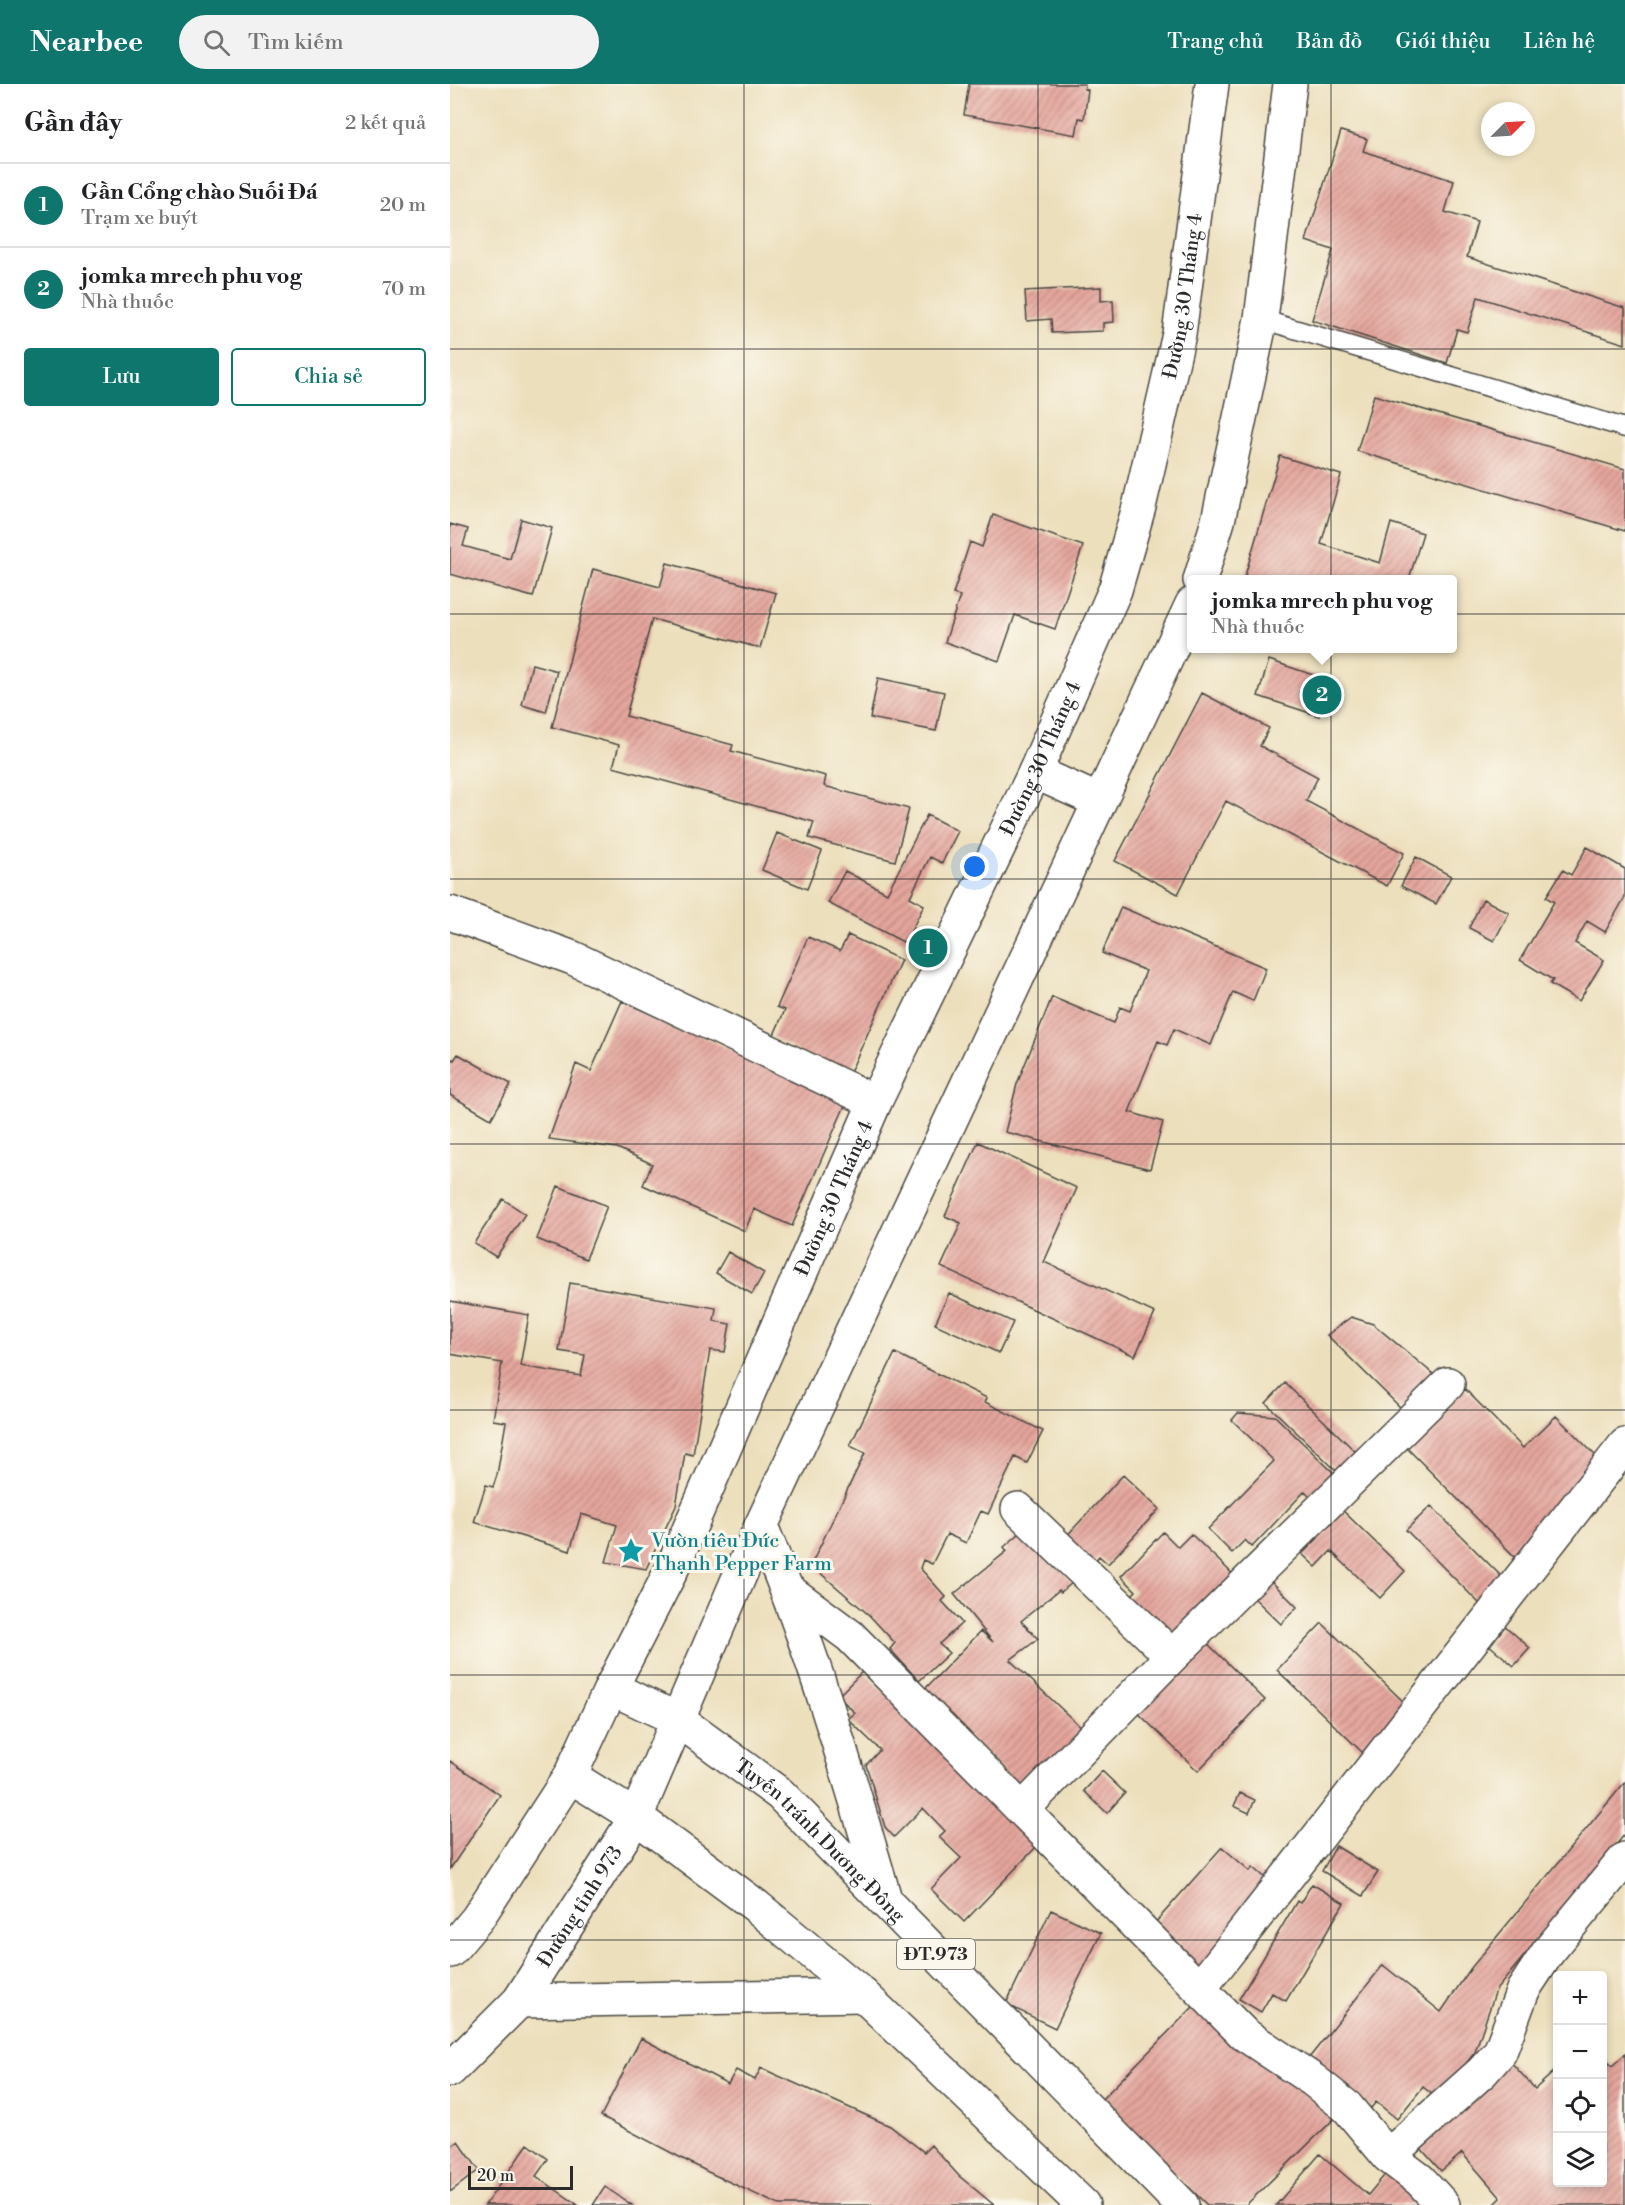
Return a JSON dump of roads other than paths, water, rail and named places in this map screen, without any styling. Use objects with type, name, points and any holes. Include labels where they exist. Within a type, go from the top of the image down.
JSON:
[{"type":"main road","name":"Đường 30 Tháng 4","points":[[611,1688],[671,1571],[874,1102],[1035,772],[1115,590],[1139,507],[1179,334],[1212,84]]},
{"type":"main road","points":[[1201,575],[1218,521],[1261,320],[1290,84]]},
{"type":"main road","points":[[677,1719],[761,1526],[1187,613]]},
{"type":"main road","points":[[1035,772],[1099,801]]},
{"type":"main road","points":[[450,913],[573,958],[874,1102]]},
{"type":"main road","points":[[1022,1810],[1172,1656],[1448,1384]]},
{"type":"main road","points":[[1200,1988],[1625,1446]]},
{"type":"main road","points":[[1018,1509],[1172,1656]]},
{"type":"main road","name":"ĐT.973","points":[[761,1526],[788,1590],[840,1744],[886,1904]]},
{"type":"main road","points":[[788,1590],[850,1636],[1244,2034],[1313,2080],[1347,2107],[1388,2156],[1420,2180],[1443,2205]]},
{"type":"main road","points":[[450,1951],[477,1919],[570,1776],[611,1688]]},
{"type":"main road","name":"Tuyến tránh Dương Đông","points":[[611,1688],[677,1719],[780,1794],[1182,2205]]},
{"type":"main road","name":"Đường tỉnh 973","points":[[450,2070],[519,2001],[636,1817],[677,1719]]},
{"type":"main road","points":[[570,1776],[636,1817],[756,1906],[863,1995],[1083,2205]]},
{"type":"main road","points":[[1388,2156],[1482,2072],[1500,2052],[1523,1990],[1548,1952],[1625,1859]]},
{"type":"main road","points":[[519,2001],[863,1995]]},
{"type":"lane","points":[[1261,320],[1625,428]]},
{"type":"place","name":"jomka mrech phu vog","points":[[1322,695]]},
{"type":"place","name":"Gần Cổng chào Suối Đá","points":[[928,948]]},
{"type":"place","name":"Vườn tiêu Đức Thạnh Pepper Farm","points":[[631,1551]]}]
